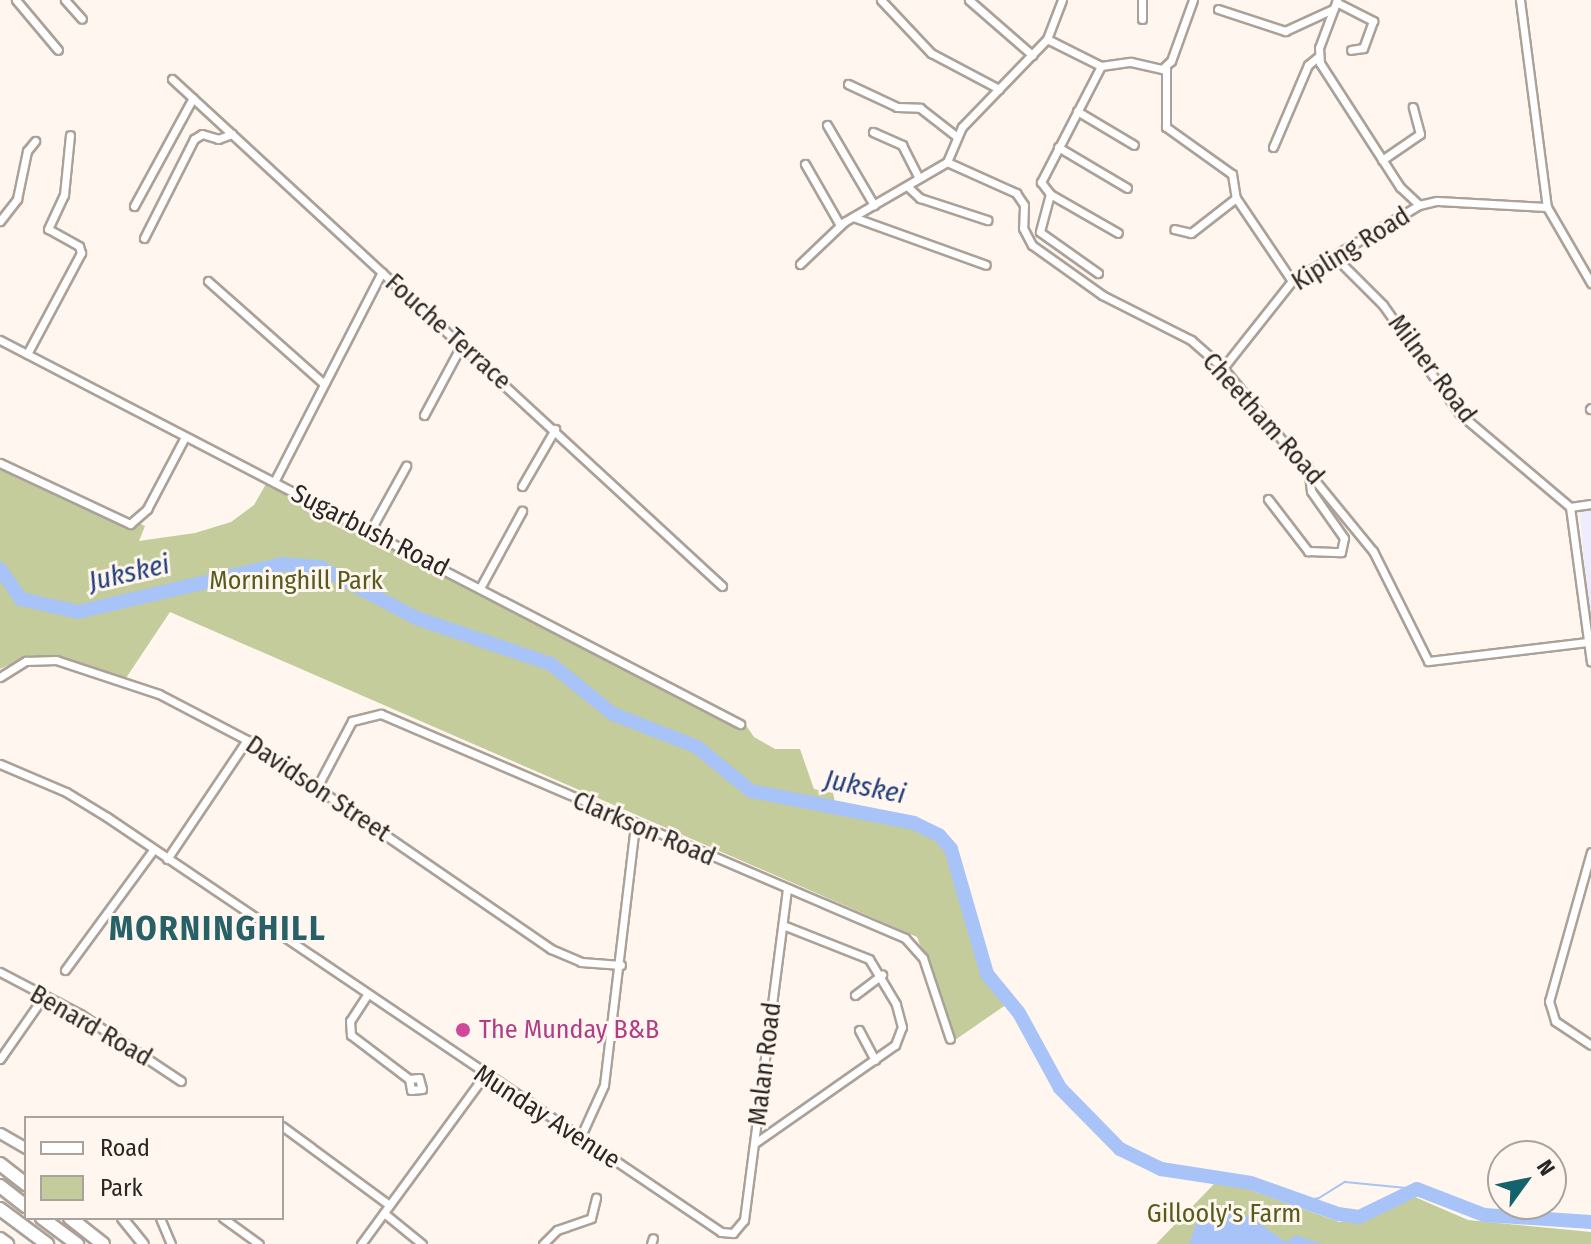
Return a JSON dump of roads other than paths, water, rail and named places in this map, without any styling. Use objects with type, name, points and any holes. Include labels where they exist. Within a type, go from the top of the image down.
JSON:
[{"type":"highway","points":[[0,1164],[24,1182]]},
{"type":"highway","points":[[0,1186],[24,1204]]},
{"type":"highway","points":[[0,1209],[47,1244]]},
{"type":"highway","points":[[45,1220],[77,1244]]},
{"type":"highway","points":[[74,1220],[103,1244]]},
{"type":"highway","points":[[0,1240],[7,1244]]},
{"type":"street","points":[[16,0],[58,50]]},
{"type":"street","points":[[65,0],[82,19]]},
{"type":"street","points":[[881,0],[931,53],[999,89]]},
{"type":"street","points":[[969,0],[1032,55]]},
{"type":"street","points":[[800,264],[840,225],[947,162],[956,136],[1047,39],[1061,0]]},
{"type":"street","points":[[1142,0],[1142,19]]},
{"type":"street","points":[[1193,0],[1166,67],[1166,127],[1232,174],[1236,198],[1292,281]]},
{"type":"street","points":[[1520,0],[1547,207],[1591,283]]},
{"type":"street","points":[[1218,9],[1285,31],[1335,4]]},
{"type":"street","points":[[1335,4],[1373,21],[1363,48],[1351,50]]},
{"type":"street","points":[[1273,147],[1308,65],[1318,57],[1335,4]]},
{"type":"street","points":[[1047,39],[1101,66],[1131,62],[1166,67]]},
{"type":"street","points":[[1318,57],[1382,160],[1419,205],[1437,201],[1547,207]]},
{"type":"street","points":[[1101,66],[1041,179],[1050,194],[1118,233]]},
{"type":"street","name":"Fouche Terrace","points":[[172,79],[722,586]]},
{"type":"street","points":[[848,84],[897,107],[920,108],[956,136]]},
{"type":"street","points":[[134,206],[193,98]]},
{"type":"street","points":[[1382,160],[1420,134],[1413,107]]},
{"type":"street","points":[[1077,111],[1134,145]]},
{"type":"street","points":[[827,125],[874,205]]},
{"type":"street","points":[[873,132],[902,145],[919,178]]},
{"type":"street","points":[[144,238],[194,139],[202,134],[218,139],[232,134]]},
{"type":"street","points":[[27,354],[81,253],[79,246],[48,229],[64,195],[70,135]]},
{"type":"street","points":[[0,221],[17,199],[27,151],[35,141]]},
{"type":"street","points":[[1058,147],[1127,188]]},
{"type":"street","name":"Cheetham Road","points":[[947,162],[1022,198],[1023,228],[1032,245],[1102,295],[1191,340],[1223,368],[1308,466],[1373,551],[1428,661],[1588,642]]},
{"type":"street","points":[[805,164],[840,225]]},
{"type":"street","points":[[907,186],[920,198],[987,220]]},
{"type":"street","points":[[1050,194],[1040,232],[1098,273]]},
{"type":"street","points":[[1174,229],[1183,234],[1199,229],[1236,198]]},
{"type":"street","name":"Kipling Road","points":[[1223,368],[1292,281],[1419,205]]},
{"type":"street","points":[[853,217],[903,239],[986,265]]},
{"type":"street","name":"Milner Road","points":[[1335,257],[1383,305],[1460,414],[1570,507]]},
{"type":"street","points":[[274,482],[382,272]]},
{"type":"street","points":[[208,281],[324,384]]},
{"type":"street","name":"Sugarbush Road","points":[[0,340],[740,724]]},
{"type":"street","points":[[424,415],[462,344]]},
{"type":"street","points":[[522,486],[555,429]]},
{"type":"street","points":[[0,463],[130,524],[147,509],[185,437]]},
{"type":"street","points":[[369,533],[406,466]]},
{"type":"street","points":[[1268,499],[1308,551],[1341,552],[1344,538],[1311,491],[1308,466]]},
{"type":"street","points":[[1591,504],[1570,507],[1591,662]]},
{"type":"street","points":[[480,588],[522,511]]},
{"type":"street","name":"Davidson Street","points":[[0,677],[36,659],[81,665],[159,694],[247,740],[560,954],[581,962],[621,965]]},
{"type":"street","name":"Clarkson Road","points":[[316,789],[352,721],[374,712],[914,944],[950,1039]]},
{"type":"street","points":[[167,859],[247,740]]},
{"type":"street","name":"Munday Avenue","points":[[0,764],[77,798],[484,1076],[721,1232],[733,1233]]},
{"type":"street","points":[[580,1138],[603,1093],[621,965],[635,825]]},
{"type":"street","points":[[65,970],[153,850]]},
{"type":"street","points":[[1591,852],[1582,870],[1550,1012],[1561,1027],[1591,1045]]},
{"type":"street","name":"Malan Road","points":[[733,1233],[744,1220],[787,889]]},
{"type":"street","points":[[755,1143],[895,1045],[902,1027],[882,975],[869,959],[783,925]]},
{"type":"street","name":"Benard Road","points":[[0,972],[181,1081]]},
{"type":"street","points":[[855,995],[882,975]]},
{"type":"street","points":[[0,1059],[42,995]]},
{"type":"street","points":[[367,995],[350,1021],[351,1035],[409,1079]]},
{"type":"street","points":[[859,1030],[875,1060]]},
{"type":"street","points":[[361,1244],[484,1076]]},
{"type":"street","points":[[284,1127],[389,1205]]},
{"type":"street","points":[[0,1133],[24,1148]]},
{"type":"street","points":[[0,1142],[24,1148]]},
{"type":"street","points":[[543,1244],[557,1230],[591,1218],[596,1198]]},
{"type":"street","points":[[384,1213],[422,1244]]},
{"type":"street","points":[[124,1220],[143,1244]]},
{"type":"street","points":[[161,1220],[171,1244]]},
{"type":"street","points":[[226,1220],[259,1244]]},
{"type":"water","points":[[1221,1208],[1250,1217],[1286,1242],[1296,1235],[1322,1244],[1189,1244],[1198,1219]]},
{"type":"waterway","name":"Jukskei","points":[[0,569],[21,599],[78,612],[282,564],[320,567],[416,618],[551,664],[613,714],[697,747],[751,791],[914,823],[939,835],[951,849],[987,974],[1019,1013],[1060,1088],[1120,1149],[1161,1169],[1251,1183],[1338,1214],[1359,1217],[1417,1189],[1484,1215],[1591,1222]]},
{"type":"waterway","points":[[1292,1202],[1319,1198],[1345,1182],[1417,1189]]},
{"type":"place","name":"The Munday B&B","points":[[463,1030]]},
{"type":"district","name":"MORNINGHILL","points":[[218,929]]},
{"type":"park label","name":"Morninghill Park","points":[[296,581]]},
{"type":"park label","name":"Gillooly's Farm","points":[[1224,1214]]}]
